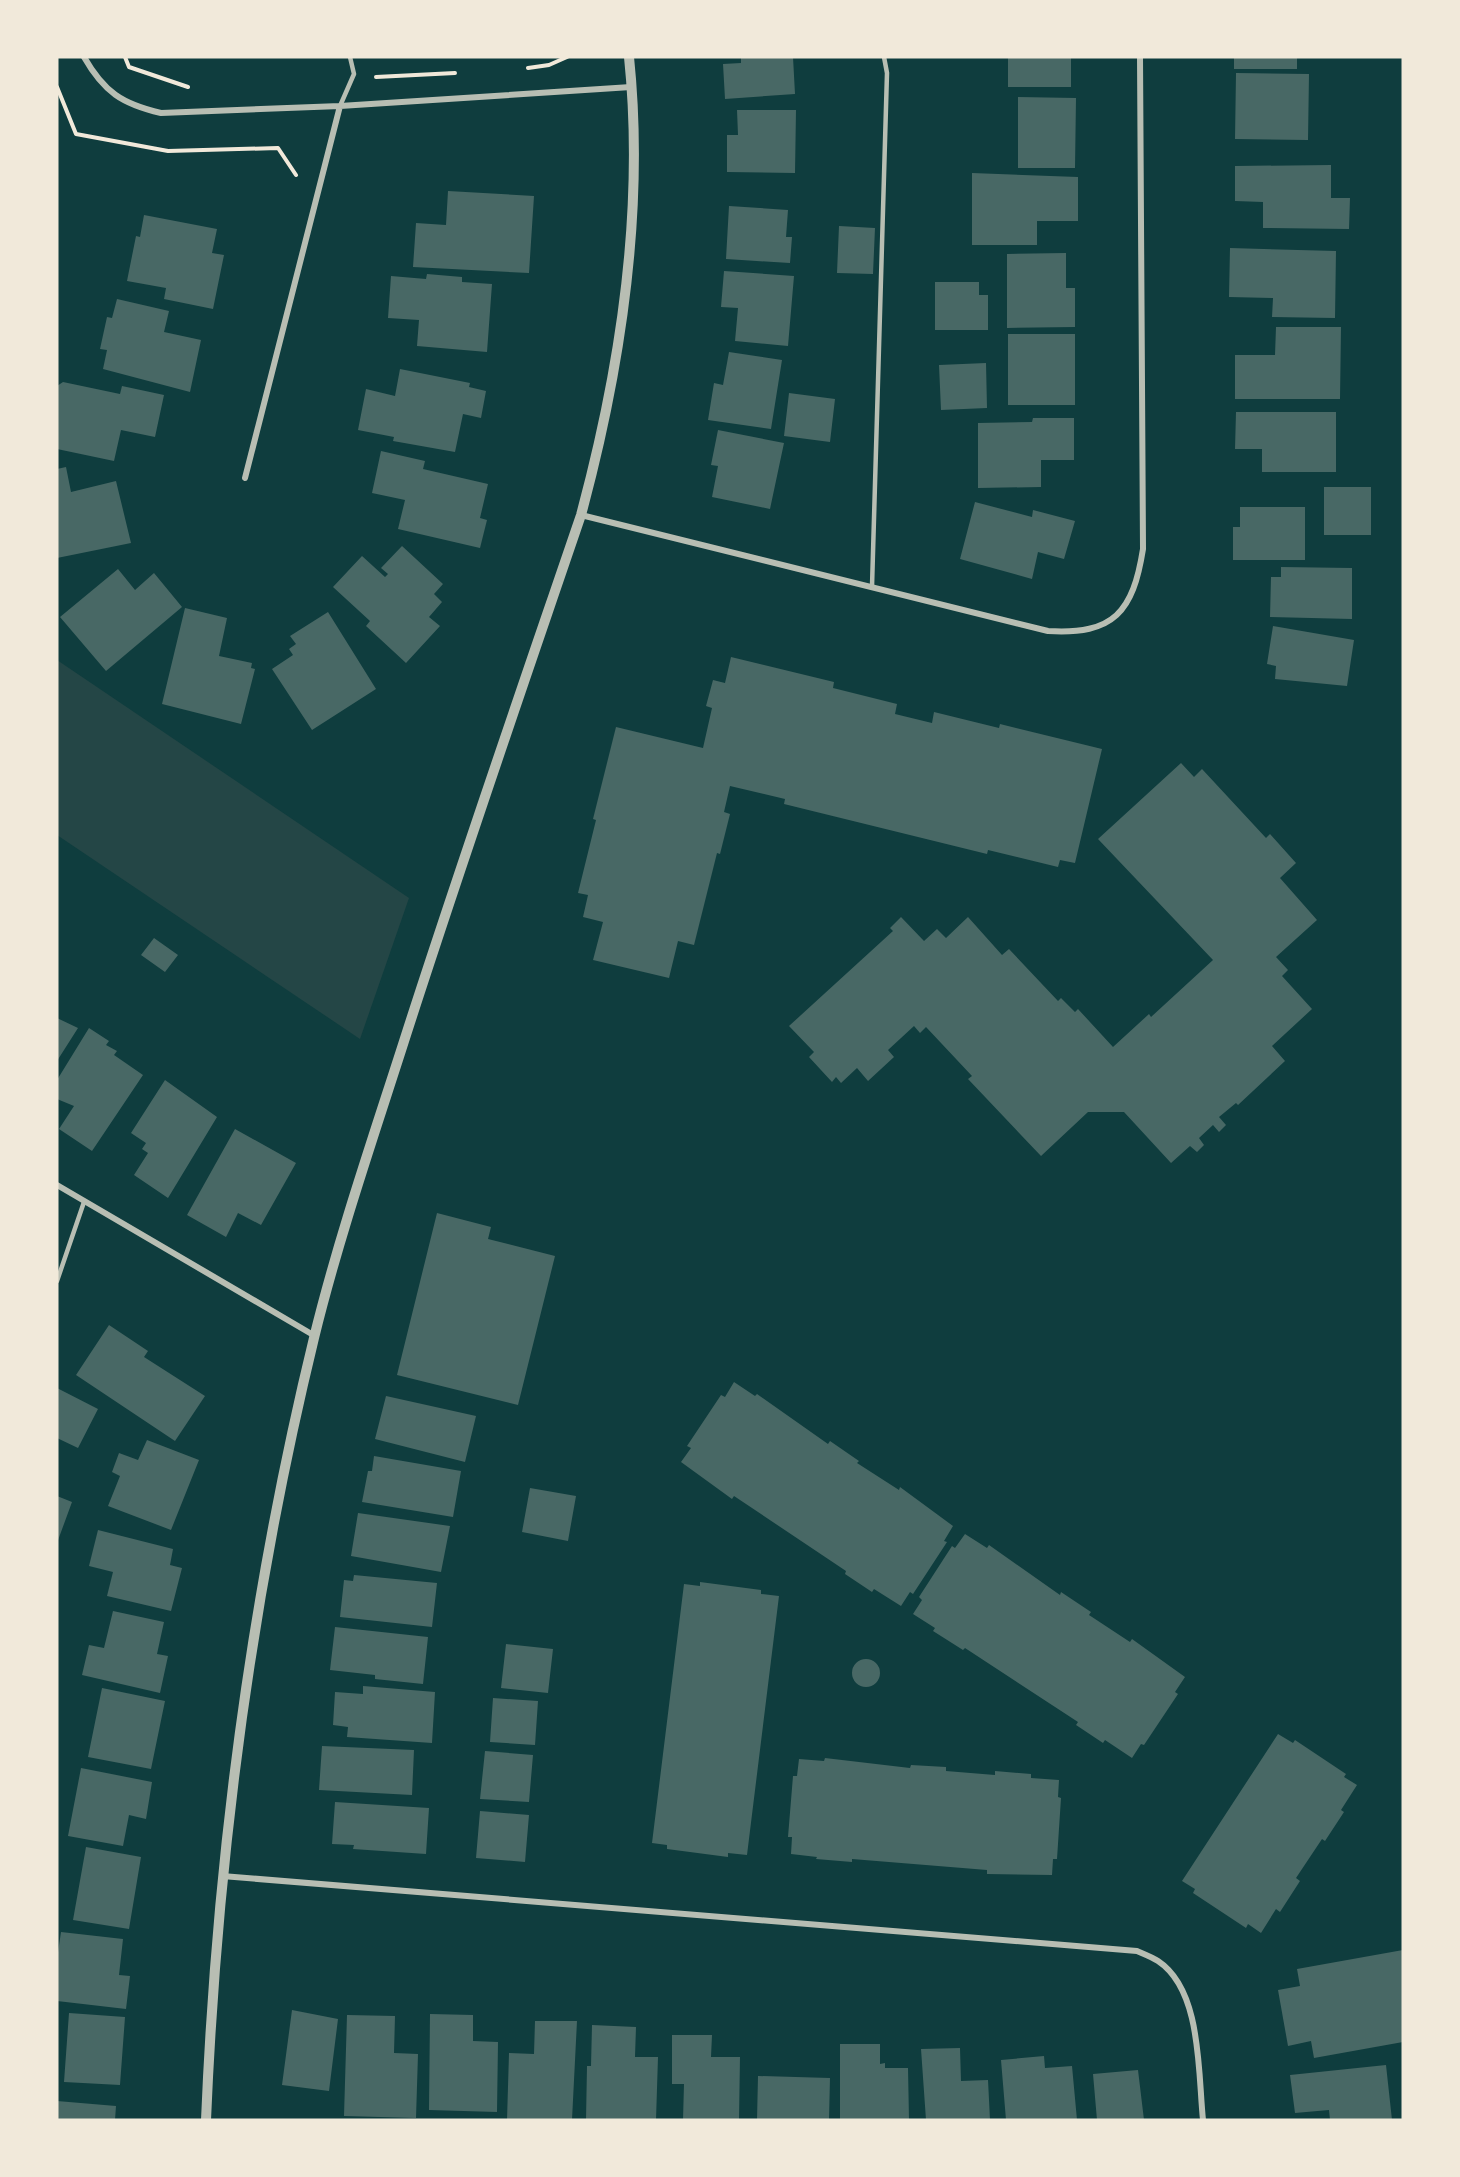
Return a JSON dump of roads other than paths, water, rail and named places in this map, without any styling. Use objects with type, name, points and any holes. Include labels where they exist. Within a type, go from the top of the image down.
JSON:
[{"type":"street","points":[[84,57],[96,78],[116,96],[137,108],[161,113],[340,106],[632,87]]},
{"type":"street","points":[[206,2120],[222,1876],[258,1622],[283,1481],[315,1336],[362,1171],[581,515],[602,440],[611,393],[628,269],[633,184],[632,87],[629,57]]},
{"type":"street","points":[[581,515],[1048,631],[1084,631],[1111,622],[1132,590],[1143,549],[1140,57]]},
{"type":"street","points":[[245,478],[340,106]]},
{"type":"street","points":[[57,1185],[315,1336]]},
{"type":"street","points":[[222,1876],[1137,1951],[1159,1961],[1176,1979],[1186,1995],[1193,2019],[1203,2120]]},
{"type":"lane","points":[[340,106],[354,74],[350,57]]},
{"type":"lane","points":[[873,587],[887,73],[884,57]]},
{"type":"lane","points":[[57,1281],[84,1202]]}]
